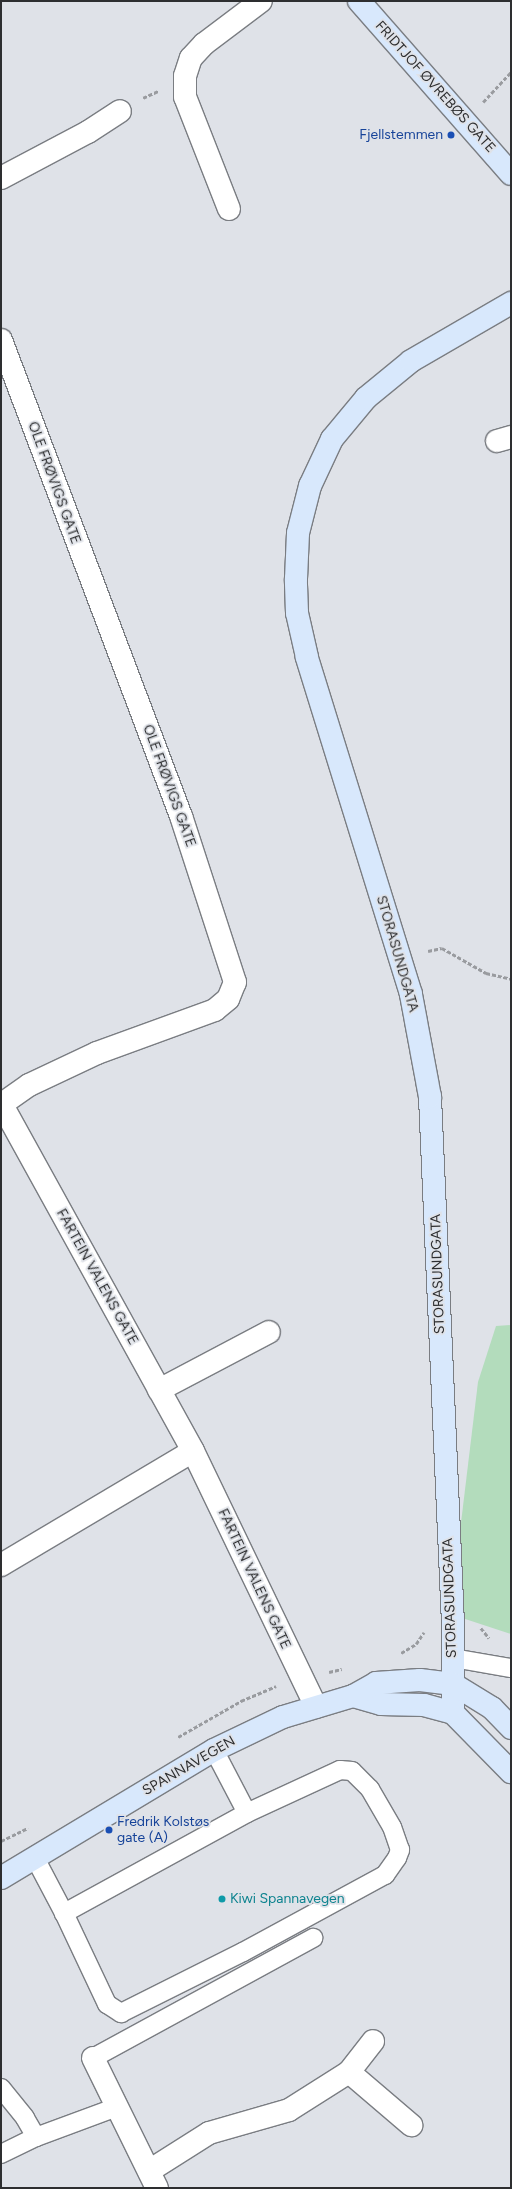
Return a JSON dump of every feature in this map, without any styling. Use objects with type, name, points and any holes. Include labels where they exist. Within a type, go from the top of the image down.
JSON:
[{"type":"main road","name":"FRIDTJOF ØVREBØS GATE","points":[[359,1],[511,174]]},
{"type":"main road","name":"STORASUNDGATA","points":[[453,1713],[453,1658],[430,1097],[411,994],[307,657],[297,613],[296,579],[298,533],[310,486],[332,439],[366,398],[411,361],[511,303]]},
{"type":"main road","name":"SPANNAVEGEN","points":[[1,1878],[214,1750],[283,1718],[353,1696],[376,1683],[420,1680],[453,1684],[492,1708],[511,1728]]},
{"type":"main road","points":[[353,1696],[381,1704],[424,1705],[453,1713],[511,1772]]},
{"type":"street","points":[[229,209],[185,97],[185,76],[191,58],[204,44],[261,1]]},
{"type":"street","points":[[1,178],[88,132],[120,111]]},
{"type":"street","name":"OLE FRØVIGS GATE","points":[[1,340],[181,816],[232,966],[235,982],[228,999],[215,1010],[97,1053],[30,1085],[1,1104]]},
{"type":"street","name":"FARTEIN VALENS GATE","points":[[1,1104],[192,1451],[257,1582],[300,1678],[316,1707]]},
{"type":"street","points":[[159,1390],[269,1332]]},
{"type":"street","points":[[1,1565],[192,1451]]},
{"type":"street","points":[[93,2058],[153,2179],[209,2133],[289,2110],[349,2072],[373,2041]]},
{"type":"street","points":[[349,2072],[411,2125]]},
{"type":"lane","points":[[453,1658],[511,1668]]},
{"type":"lane","points":[[214,1750],[247,1813]]},
{"type":"lane","points":[[35,1858],[64,1913],[107,2004],[122,2013],[243,1952],[385,1875],[398,1858],[400,1850],[392,1827],[370,1789],[352,1771],[340,1770],[247,1813],[64,1913]]},
{"type":"lane","points":[[93,2058],[313,1938]]},
{"type":"lane","points":[[1,2088],[25,2118],[36,2137]]},
{"type":"lane","points":[[1,2154],[36,2137],[117,2107]]},
{"type":"path","points":[[488,107],[483,102],[511,72]]},
{"type":"path","points":[[120,111],[185,76]]},
{"type":"path","points":[[426,945],[429,958]]},
{"type":"path","points":[[428,951],[442,948],[486,973],[511,979]]},
{"type":"path","points":[[395,1656],[416,1644],[428,1626]]},
{"type":"path","points":[[300,1678],[346,1668]]},
{"type":"green space","points":[[511,1325],[511,1634],[450,1614],[478,1382],[496,1326]]},
{"type":"place","name":"Fjellstemmen","points":[[451,135]]},
{"type":"place","name":"Fredrik Kolstøs gate (A)","points":[[109,1830]]},
{"type":"place","name":"Kiwi Spannavegen","points":[[222,1899]]}]
